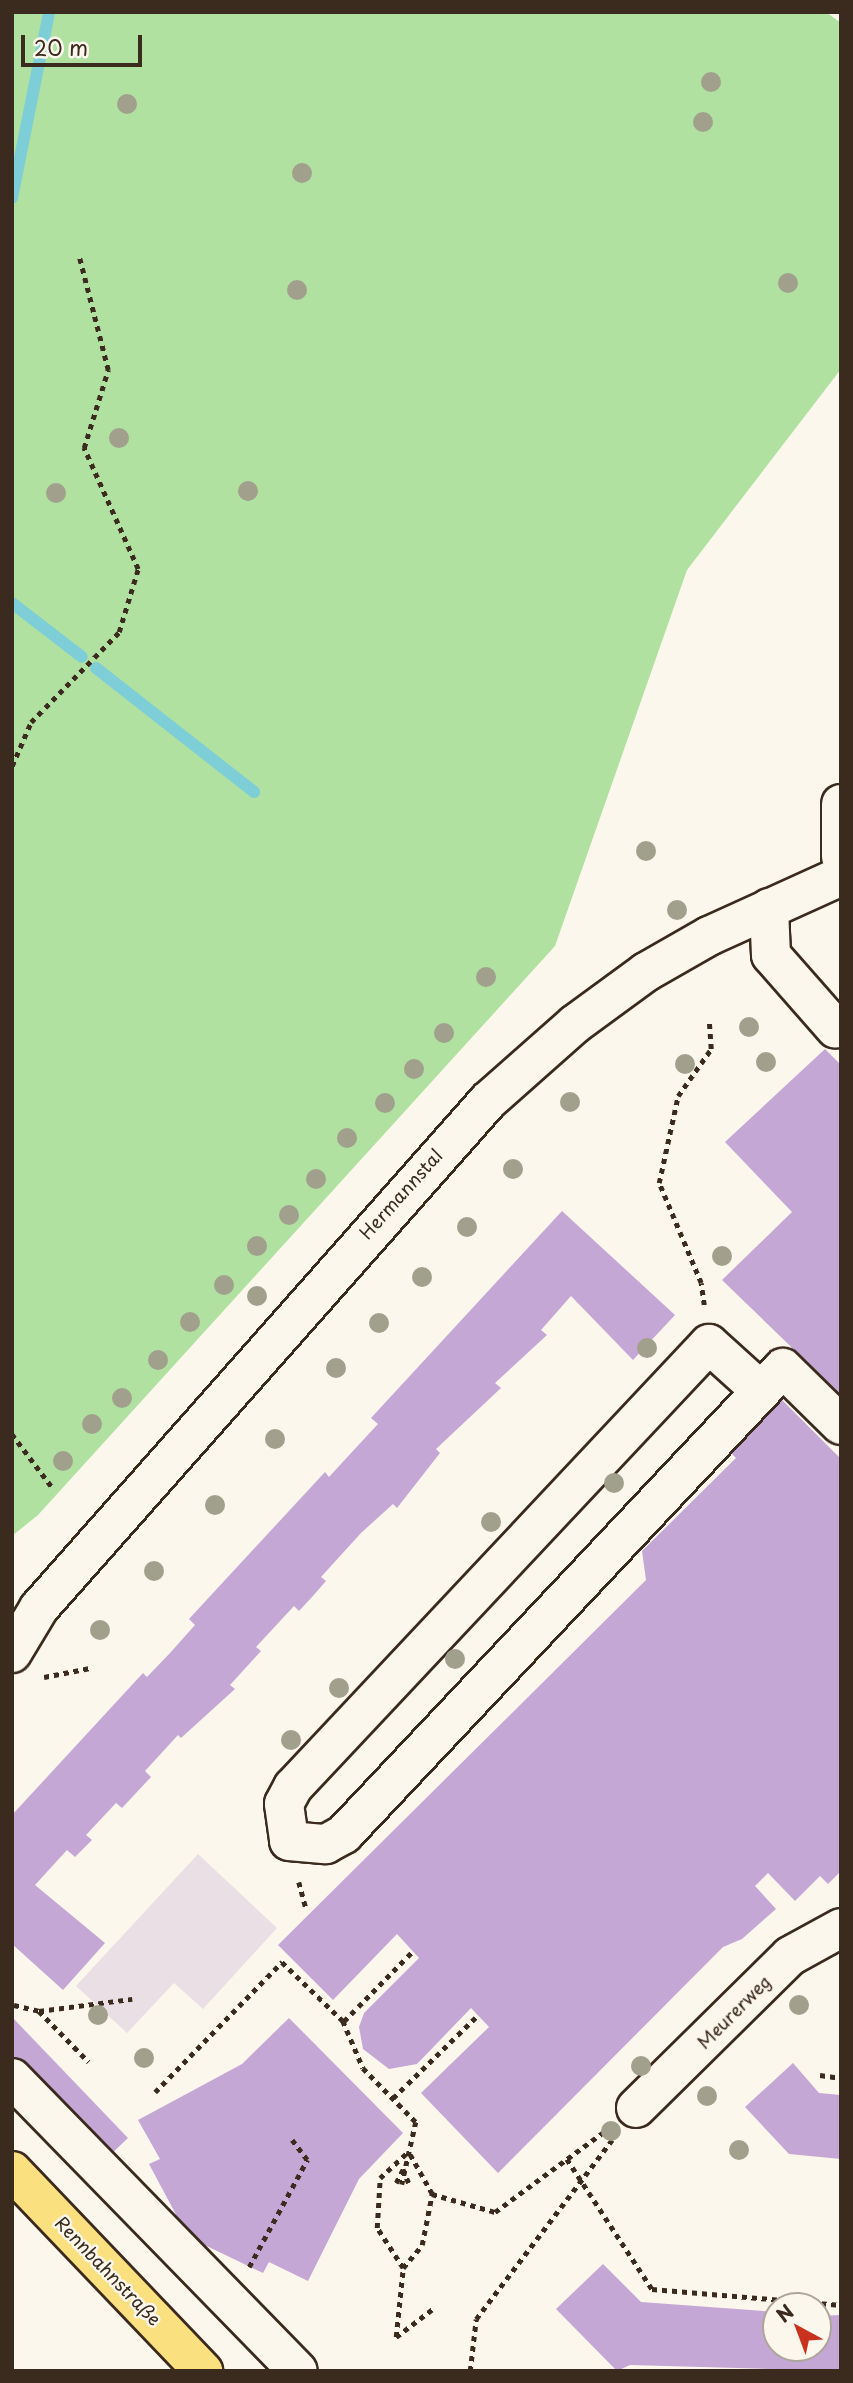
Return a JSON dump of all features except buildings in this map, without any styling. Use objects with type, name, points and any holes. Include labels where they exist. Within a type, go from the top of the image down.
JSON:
[{"type":"main road","name":"Rennbahnstraße","points":[[12,2171],[203,2371]]},
{"type":"street","points":[[841,804],[841,857]]},
{"type":"street","name":"Hermannstal","points":[[25,1665],[26,1617],[488,1101],[622,989],[769,908],[841,876]]},
{"type":"street","points":[[769,908],[771,955],[836,1029]]},
{"type":"street","points":[[761,1391],[709,1344],[293,1787],[284,1804],[289,1841],[326,1844],[344,1834],[783,1368],[841,1425]]},
{"type":"street","name":"Meurerweg","points":[[636,2108],[790,1956],[841,1928]]},
{"type":"street","points":[[12,2078],[298,2371]]},
{"type":"path","points":[[12,766],[31,722],[119,632],[138,569],[84,448],[108,370],[79,256]]},
{"type":"path","points":[[709,1020],[710,1049],[678,1096],[659,1183],[701,1283],[709,1344]]},
{"type":"path","points":[[12,1434],[52,1487]]},
{"type":"path","points":[[25,1665],[90,1668]]},
{"type":"path","points":[[343,2021],[412,1952]]},
{"type":"path","points":[[155,2092],[282,1962],[343,2021],[363,2068],[416,2122],[403,2169],[396,2183]]},
{"type":"path","points":[[14,2005],[40,2011],[132,1999]]},
{"type":"path","points":[[40,2011],[89,2062]]},
{"type":"path","points":[[393,2098],[477,2016]]},
{"type":"path","points":[[820,2076],[841,2078]]},
{"type":"path","points":[[432,2194],[495,2212],[636,2108]]},
{"type":"path","points":[[470,2371],[476,2319],[636,2108]]},
{"type":"path","points":[[247,2271],[307,2160],[292,2140]]},
{"type":"path","points":[[408,2152],[432,2194],[422,2245],[403,2268],[396,2337],[434,2308]]},
{"type":"path","points":[[403,2268],[377,2228],[380,2178],[408,2152]]},
{"type":"path","points":[[567,2159],[652,2289],[841,2305]]},
{"type":"path","points":[[403,2169],[409,2183]]},
{"type":"path","points":[[402,2184],[403,2169]]},
{"type":"shaded area","points":[[198,1854],[277,1928],[203,2009],[174,1983],[127,2033],[76,1986]]},
{"type":"green space","points":[[12,12],[826,12],[841,23],[841,369],[687,570],[555,946],[38,1515],[12,1536]]},
{"type":"waterway","points":[[12,198],[49,12]]},
{"type":"waterway","points":[[12,603],[82,657]]},
{"type":"waterway","points":[[96,668],[254,792]]}]
